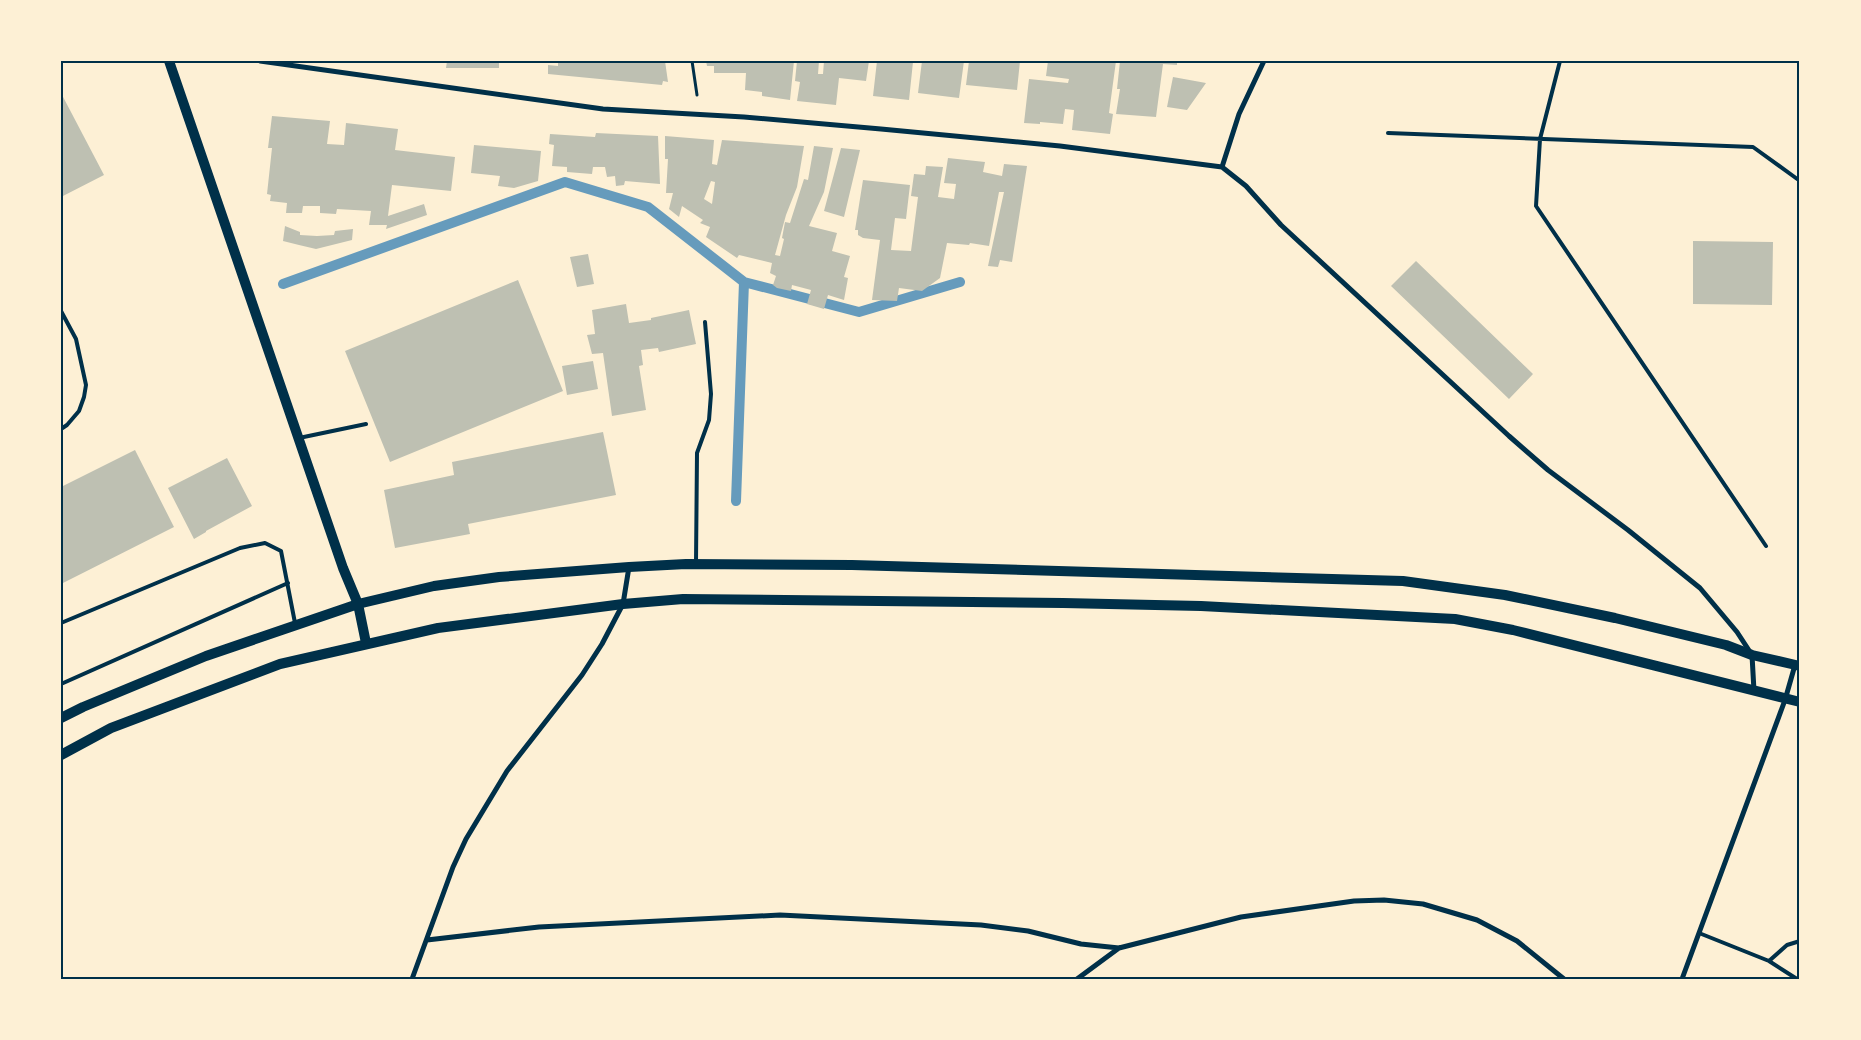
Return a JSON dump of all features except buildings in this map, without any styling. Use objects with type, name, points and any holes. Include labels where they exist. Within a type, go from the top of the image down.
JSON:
[{"type":"main road","points":[[169,61],[343,568],[358,604],[366,643]]},
{"type":"main road","points":[[61,718],[206,656],[358,604],[434,586],[499,577],[696,564],[852,566],[1403,581],[1505,594],[1726,645],[1798,666]]},
{"type":"main road","points":[[61,755],[111,728],[280,664],[438,628],[623,604],[683,599],[1201,606],[1455,619],[1514,630],[1785,700],[1800,702]]},
{"type":"street","points":[[260,61],[604,109],[744,117],[1041,144],[1222,167],[1246,186],[1281,225],[1509,436],[1548,470],[1628,530],[1700,588],[1737,632],[1752,654],[1754,692]]},
{"type":"street","points":[[1222,167],[1239,114],[1264,61]]},
{"type":"street","points":[[412,979],[453,867],[466,839],[507,771],[582,675],[602,644],[623,604],[629,567]]},
{"type":"street","points":[[1682,979],[1798,666]]},
{"type":"street","points":[[427,940],[539,927],[780,915],[981,925],[1028,931],[1082,944],[1118,948],[1241,917],[1354,900],[1384,900],[1423,904],[1477,920],[1517,941],[1564,979]]},
{"type":"street","points":[[1077,979],[1118,948]]},
{"type":"lane","points":[[1560,61],[1540,139],[1536,206],[1766,546]]},
{"type":"lane","points":[[1388,133],[1753,147],[1800,180]]},
{"type":"lane","points":[[61,311],[76,339],[86,385],[78,412],[61,429]]},
{"type":"lane","points":[[696,564],[697,453],[709,420],[711,394],[705,322]]},
{"type":"lane","points":[[299,438],[366,424]]},
{"type":"lane","points":[[61,623],[240,548],[265,544],[281,552],[296,624]]},
{"type":"lane","points":[[61,684],[288,583]]},
{"type":"lane","points":[[1699,933],[1769,961],[1797,979]]},
{"type":"lane","points":[[1769,961],[1787,945],[1800,941]]},
{"type":"path","points":[[692,61],[700,115]]},
{"type":"waterway","points":[[283,284],[565,182],[648,207],[744,282],[736,501]]},
{"type":"waterway","points":[[744,282],[859,312],[960,282]]}]
